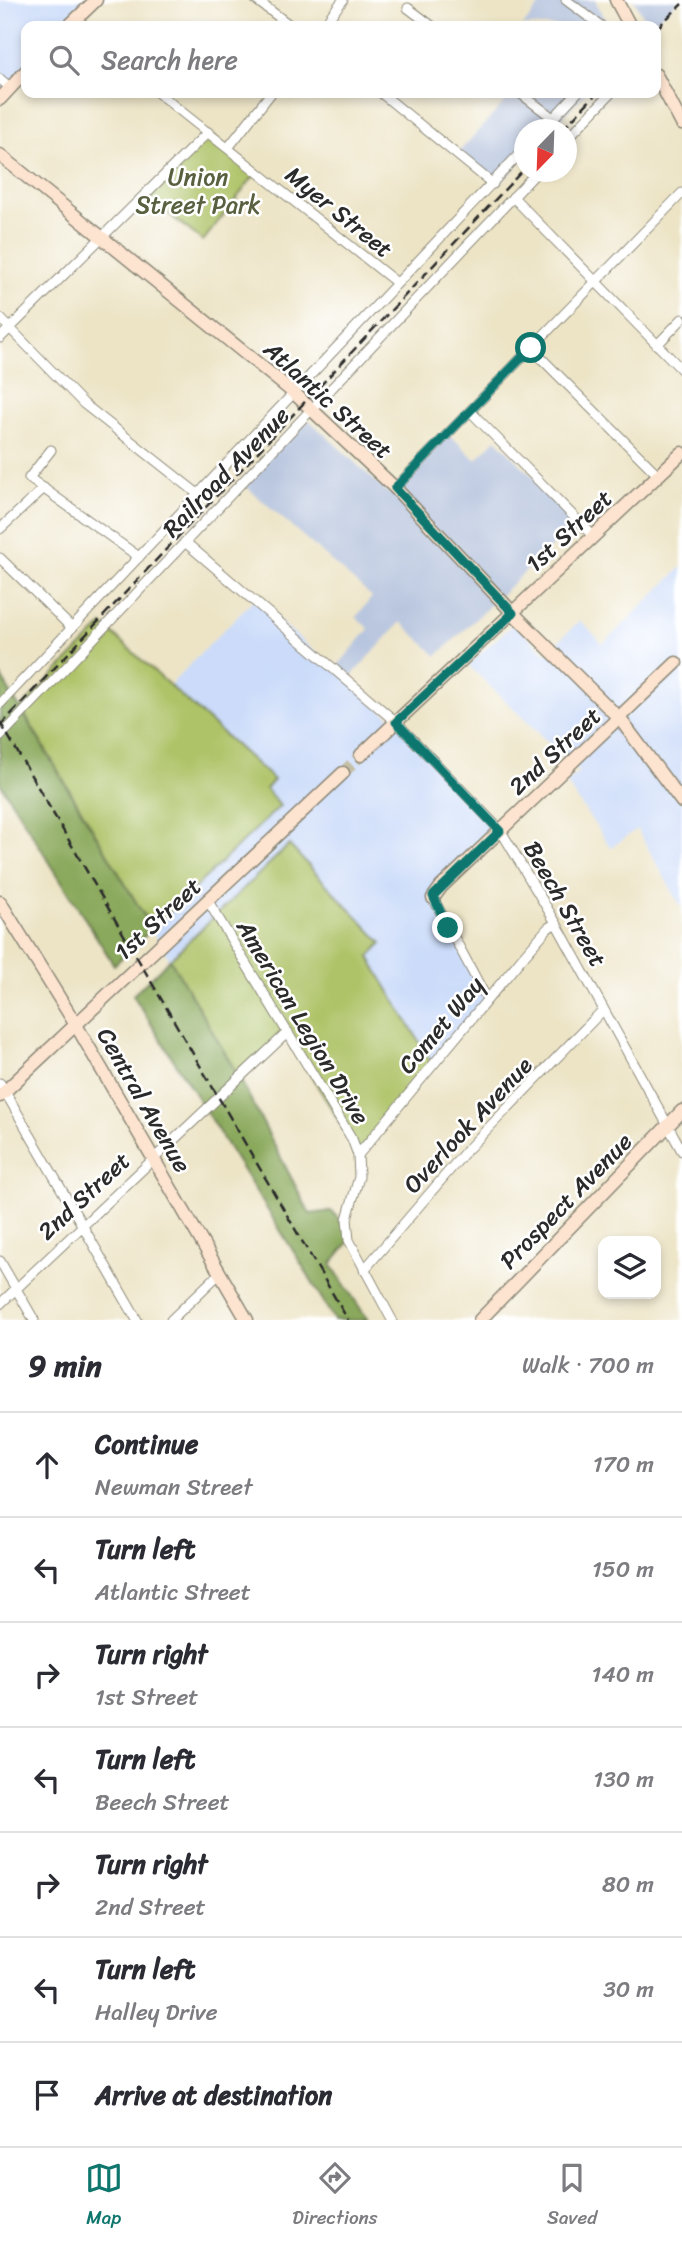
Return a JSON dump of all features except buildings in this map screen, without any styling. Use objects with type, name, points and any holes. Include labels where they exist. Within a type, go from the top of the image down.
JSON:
[{"type":"street","points":[[76,21],[96,0]]},
{"type":"street","points":[[256,0],[283,21]]},
{"type":"street","points":[[327,21],[343,0]]},
{"type":"street","points":[[566,0],[594,21]]},
{"type":"street","points":[[616,0],[627,21]]},
{"type":"street","points":[[408,8],[425,21]]},
{"type":"street","points":[[0,99],[5,83],[21,74]]},
{"type":"street","points":[[661,84],[682,124]]},
{"type":"street","name":"Myer Street","points":[[164,98],[397,284]]},
{"type":"street","points":[[228,148],[267,98]]},
{"type":"street","points":[[388,98],[493,184]]},
{"type":"street","points":[[527,98],[553,118],[572,98]]},
{"type":"street","points":[[577,129],[606,98]]},
{"type":"street","points":[[0,338],[208,132]]},
{"type":"street","name":"Atlantic Street","points":[[0,155],[294,393],[395,488],[513,613],[620,719],[682,802]]},
{"type":"street","name":"Railroad Avenue","points":[[0,704],[514,160]]},
{"type":"street","name":"Railroad Avenue","points":[[0,737],[527,182]]},
{"type":"street","points":[[395,488],[682,193]]},
{"type":"street","points":[[513,197],[682,370]]},
{"type":"street","points":[[0,318],[84,404],[198,494]]},
{"type":"street","points":[[656,345],[682,319]]},
{"type":"street","points":[[531,348],[658,475]]},
{"type":"street","points":[[470,411],[593,536]]},
{"type":"street","points":[[51,450],[29,478],[139,557]]},
{"type":"street","name":"1st Street","points":[[361,755],[682,453]]},
{"type":"street","points":[[0,529],[44,488]]},
{"type":"street","name":"Beech Street","points":[[185,542],[396,722],[500,831],[556,923],[682,1151]]},
{"type":"street","points":[[0,558],[72,628]]},
{"type":"street","name":"2nd Street","points":[[433,898],[440,887],[676,663]]},
{"type":"street","name":"1st Street","points":[[2,1090],[76,1025],[343,773]]},
{"type":"street","points":[[433,898],[487,999]]},
{"type":"street","name":"American Legion Drive","points":[[208,901],[352,1139],[358,1155],[359,1177],[349,1208],[347,1230],[352,1249],[392,1320]]},
{"type":"street","name":"Central Avenue","points":[[0,902],[76,1025],[247,1320]]},
{"type":"street","name":"Comet Way","points":[[358,1155],[487,999],[548,928],[556,923]]},
{"type":"street","name":"Overlook Avenue","points":[[364,1270],[466,1152],[603,1010]]},
{"type":"street","name":"2nd Street","points":[[0,1304],[288,1032]]},
{"type":"street","points":[[2,1090],[137,1320]]},
{"type":"street","name":"Prospect Avenue","points":[[480,1320],[682,1111]]},
{"type":"street","points":[[0,1261],[34,1320]]},
{"type":"street","points":[[170,1320],[220,1273]]},
{"type":"shaded area","points":[[0,0],[96,0],[74,21],[21,21],[21,76],[0,99]]},
{"type":"shaded area","points":[[544,0],[595,0],[606,21],[527,21]]},
{"type":"shaded area","points":[[634,0],[679,0],[655,21],[646,21]]},
{"type":"shaded area","points":[[508,98],[580,98],[560,119],[514,119],[514,169],[499,185],[457,154]]},
{"type":"shaded area","points":[[309,420],[389,494],[448,433],[476,460],[496,439],[577,522],[437,656],[401,622],[348,680],[335,669],[369,629],[356,617],[372,597],[240,481]]},
{"type":"shaded area","points":[[682,567],[682,908],[637,829],[611,848],[566,783],[579,772],[468,665],[514,623],[546,654],[580,620],[603,644]]},
{"type":"shaded area","points":[[254,599],[396,722],[501,831],[431,897],[487,999],[358,1155],[288,1032],[239,1077],[21,708],[103,625],[170,685]]},
{"type":"green space","name":"Union Street Park","points":[[208,132],[257,172],[203,241],[145,195]]},
{"type":"green space","points":[[103,625],[274,780],[266,789],[280,806],[152,929],[21,708]]},
{"type":"green space","points":[[0,675],[152,929],[114,965],[0,783]]},
{"type":"green space","points":[[289,845],[382,943],[369,957],[432,1063],[358,1152],[285,1033],[239,1077],[170,959]]},
{"type":"green space","points":[[170,959],[239,1077],[310,1214],[331,1211],[346,1225],[349,1242],[331,1264],[368,1320],[334,1320],[133,995]]},
{"type":"tunnel","points":[[343,773],[361,755]]},
{"type":"railway","points":[[661,24],[682,4]]},
{"type":"railway","points":[[572,119],[592,98]]},
{"type":"railway","points":[[0,726],[514,180]]},
{"type":"railway","points":[[0,722],[348,1320]]},
{"type":"route","points":[[448,928],[433,896],[500,831],[396,722],[513,613],[395,488],[531,348]]}]
